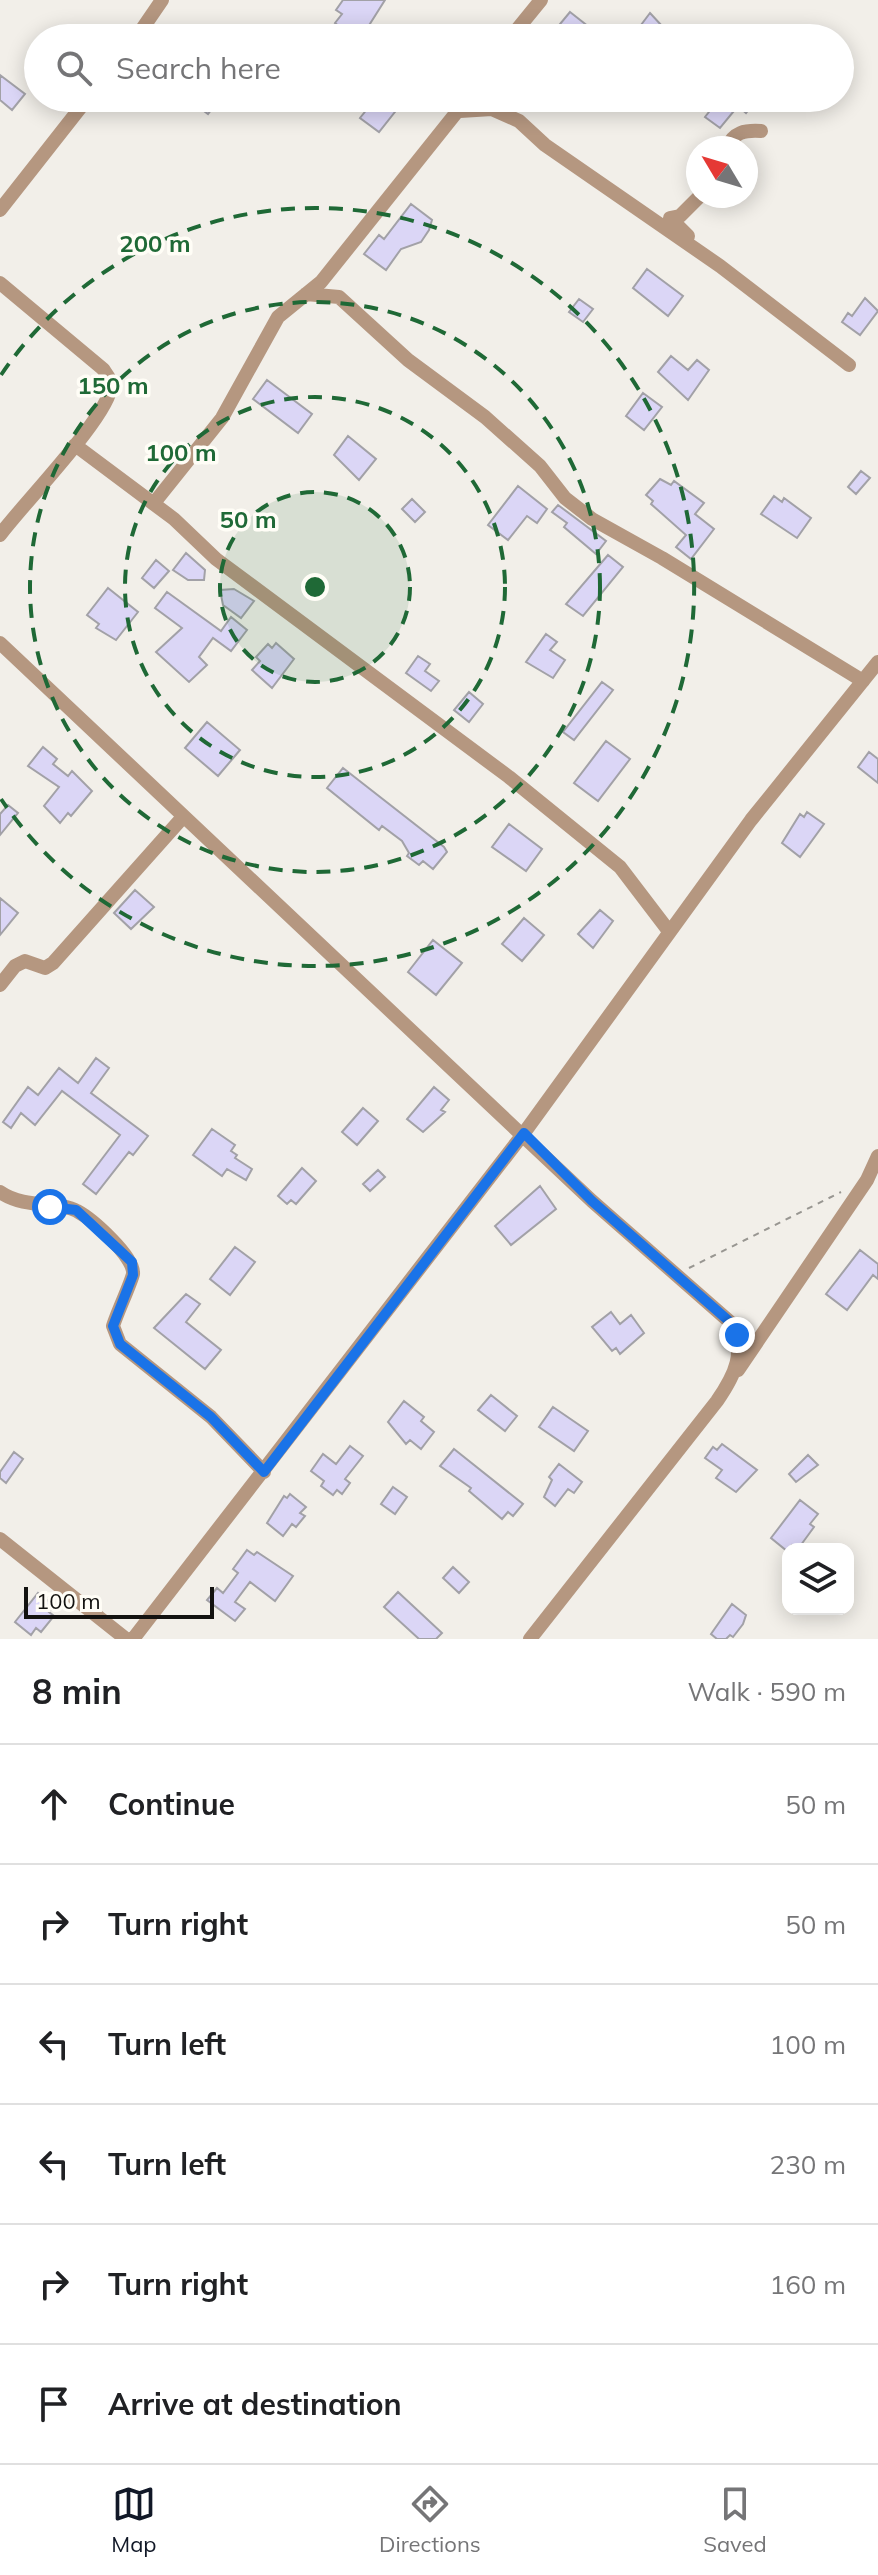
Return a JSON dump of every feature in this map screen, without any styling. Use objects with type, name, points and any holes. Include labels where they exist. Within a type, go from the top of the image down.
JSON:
[{"type":"street","points":[[146,24],[162,0]]},
{"type":"street","points":[[521,24],[541,0]]},
{"type":"street","points":[[0,210],[77,112]]},
{"type":"street","points":[[154,503],[222,418],[278,317],[328,273],[458,112]]},
{"type":"street","points":[[499,112],[519,121],[545,145],[720,266],[849,365]]},
{"type":"street","points":[[734,136],[745,130],[761,131]]},
{"type":"street","points":[[688,208],[680,216],[670,218],[720,266]]},
{"type":"street","points":[[0,283],[109,377],[108,397],[75,445],[0,535]]},
{"type":"street","points":[[306,294],[339,297],[408,360],[485,417],[540,466],[565,498],[592,519],[688,573],[863,681]]},
{"type":"street","points":[[75,445],[154,503],[216,559],[497,768],[620,867],[668,930]]},
{"type":"street","points":[[0,643],[524,1133],[592,1201],[730,1322],[737,1335],[739,1356],[734,1377]]},
{"type":"street","points":[[133,1639],[524,1133],[597,1035],[668,930],[878,662]]},
{"type":"street","points":[[0,985],[15,966],[25,961],[45,968],[53,963],[183,817]]},
{"type":"street","points":[[530,1639],[734,1377],[867,1180],[878,1156]]},
{"type":"street","points":[[0,1192],[25,1204],[76,1210],[123,1251],[132,1262],[133,1275],[113,1326],[120,1344],[211,1417],[264,1472]]},
{"type":"street","points":[[0,1539],[126,1639]]},
{"type":"path","points":[[677,1274],[867,1180]]},
{"type":"building","points":[[343,0],[385,0],[370,24],[336,24],[342,14],[336,10]]},
{"type":"building","points":[[570,12],[585,24],[560,24]]},
{"type":"building","points":[[650,13],[660,24],[642,24]]},
{"type":"building","points":[[0,75],[24,95],[12,110],[0,100]]},
{"type":"building","points":[[365,112],[395,112],[379,132],[360,118]]},
{"type":"building","points":[[709,112],[733,112],[720,128],[705,117]]},
{"type":"building","points":[[411,204],[432,220],[429,230],[421,242],[401,249],[386,270],[364,254],[379,235],[384,239]]},
{"type":"building","points":[[647,269],[683,296],[668,316],[633,288]]},
{"type":"building","points":[[865,298],[878,311],[860,335],[842,322],[848,313],[852,316]]},
{"type":"building","points":[[579,299],[593,309],[583,322],[569,312]]},
{"type":"building","points":[[671,356],[688,370],[697,360],[709,370],[688,400],[658,372]]},
{"type":"building","points":[[267,380],[312,414],[298,433],[253,399]]},
{"type":"building","points":[[643,393],[662,407],[644,430],[626,416]]},
{"type":"building","points":[[348,436],[376,459],[359,480],[334,455]]},
{"type":"building","points":[[861,471],[870,478],[856,494],[848,487]]},
{"type":"building","points":[[660,479],[671,485],[674,481],[704,503],[695,514],[714,529],[691,559],[676,547],[686,535],[651,504],[653,501],[646,495]]},
{"type":"building","points":[[518,486],[547,509],[537,523],[527,516],[508,540],[488,525]]},
{"type":"building","points":[[774,496],[782,502],[784,498],[811,518],[797,538],[761,514]]},
{"type":"building","points":[[412,499],[425,512],[415,522],[402,509]]},
{"type":"building","points":[[558,505],[606,541],[596,554],[564,527],[567,523],[552,512]]},
{"type":"building","points":[[186,553],[205,570],[204,580],[188,580],[173,570]]},
{"type":"building","points":[[608,555],[623,567],[583,616],[566,604]]},
{"type":"building","points":[[156,560],[169,571],[154,588],[142,578]]},
{"type":"building","points":[[108,588],[138,612],[116,640],[96,628],[99,624],[87,615]]},
{"type":"building","points":[[234,589],[254,601],[241,618],[223,605],[220,590]]},
{"type":"building","points":[[167,592],[221,631],[231,617],[247,630],[231,651],[213,638],[199,657],[207,665],[189,682],[156,652],[182,628],[155,608]]},
{"type":"building","points":[[546,634],[557,642],[550,650],[565,660],[553,678],[526,662]]},
{"type":"building","points":[[276,643],[294,659],[272,688],[252,670],[260,661],[256,657],[268,644],[272,648]]},
{"type":"building","points":[[418,656],[430,664],[425,671],[439,681],[431,691],[406,673]]},
{"type":"building","points":[[602,682],[613,690],[574,740],[563,732]]},
{"type":"building","points":[[469,692],[483,704],[469,722],[454,710]]},
{"type":"building","points":[[207,722],[240,750],[218,776],[185,748]]},
{"type":"building","points":[[606,741],[630,759],[598,801],[574,783]]},
{"type":"building","points":[[43,747],[57,759],[53,764],[68,776],[72,771],[92,791],[71,816],[68,813],[60,823],[44,806],[59,787],[28,766]]},
{"type":"building","points":[[869,752],[878,759],[878,783],[858,767]]},
{"type":"building","points":[[343,768],[444,847],[447,852],[433,869],[423,861],[419,865],[407,856],[409,853],[402,841],[382,826],[379,830],[327,788]]},
{"type":"building","points":[[8,805],[18,813],[0,835],[0,814]]},
{"type":"building","points":[[807,812],[824,824],[800,857],[782,843],[800,814],[804,817]]},
{"type":"building","points":[[509,824],[542,849],[526,871],[492,847]]},
{"type":"building","points":[[135,890],[154,907],[131,929],[114,913]]},
{"type":"building","points":[[0,898],[18,913],[0,935]]},
{"type":"building","points":[[600,910],[613,921],[593,948],[578,934]]},
{"type":"building","points":[[524,918],[544,935],[522,961],[502,944]]},
{"type":"building","points":[[433,940],[462,963],[436,995],[408,972]]},
{"type":"building","points":[[96,1058],[109,1068],[91,1093],[148,1136],[133,1155],[129,1152],[96,1194],[83,1184],[120,1135],[62,1091],[35,1125],[21,1113],[11,1128],[3,1122],[28,1087],[38,1095],[59,1068],[78,1083]]},
{"type":"building","points":[[434,1087],[449,1100],[441,1110],[445,1112],[423,1132],[407,1119]]},
{"type":"building","points":[[363,1108],[378,1121],[357,1145],[342,1132]]},
{"type":"building","points":[[212,1129],[235,1145],[231,1151],[237,1155],[235,1158],[252,1169],[246,1180],[227,1169],[222,1176],[193,1155]]},
{"type":"building","points":[[302,1168],[316,1181],[296,1204],[291,1200],[287,1204],[278,1196]]},
{"type":"building","points":[[378,1170],[385,1177],[370,1191],[363,1184]]},
{"type":"building","points":[[540,1186],[556,1209],[511,1245],[495,1226]]},
{"type":"building","points":[[235,1247],[255,1262],[230,1295],[210,1279]]},
{"type":"building","points":[[860,1250],[878,1264],[878,1279],[873,1275],[847,1310],[826,1294]]},
{"type":"building","points":[[186,1294],[200,1304],[186,1322],[221,1350],[205,1369],[154,1328]]},
{"type":"building","points":[[611,1312],[620,1324],[631,1315],[644,1333],[620,1354],[616,1348],[612,1351],[592,1327]]},
{"type":"building","points":[[491,1395],[517,1416],[505,1431],[478,1410]]},
{"type":"building","points":[[404,1401],[424,1417],[421,1421],[434,1432],[421,1449],[410,1440],[406,1444],[388,1422]]},
{"type":"building","points":[[553,1407],[588,1431],[574,1451],[539,1427]]},
{"type":"building","points":[[722,1444],[757,1470],[736,1492],[716,1478],[722,1470],[705,1458],[713,1447],[717,1450]]},
{"type":"building","points":[[350,1446],[363,1456],[345,1479],[350,1483],[342,1494],[337,1490],[333,1495],[321,1486],[324,1481],[311,1471],[323,1454],[336,1464]]},
{"type":"building","points":[[454,1449],[523,1504],[513,1516],[508,1512],[502,1519],[469,1491],[471,1488],[440,1466]]},
{"type":"building","points":[[14,1452],[23,1459],[6,1483],[0,1478],[0,1472]]},
{"type":"building","points":[[808,1455],[818,1465],[796,1482],[789,1474]]},
{"type":"building","points":[[559,1464],[582,1482],[574,1493],[568,1489],[555,1506],[544,1497],[552,1480],[549,1477]]},
{"type":"building","points":[[393,1487],[407,1497],[395,1514],[381,1504]]},
{"type":"building","points":[[290,1494],[306,1507],[300,1513],[305,1516],[296,1527],[292,1524],[283,1536],[267,1523],[284,1496],[287,1498]]},
{"type":"building","points":[[800,1500],[818,1514],[810,1524],[814,1527],[802,1543],[782,1543],[782,1547],[771,1538]]},
{"type":"building","points":[[247,1550],[254,1555],[257,1552],[293,1576],[275,1601],[250,1582],[235,1602],[245,1609],[235,1621],[207,1600],[217,1588],[223,1593],[238,1573],[233,1569]]},
{"type":"building","points":[[453,1567],[469,1582],[459,1593],[443,1578]]},
{"type":"building","points":[[398,1592],[442,1633],[436,1639],[419,1639],[384,1607]]},
{"type":"building","points":[[38,1593],[54,1606],[49,1612],[54,1616],[41,1632],[36,1628],[31,1635],[15,1622]]},
{"type":"building","points":[[732,1604],[746,1615],[743,1624],[733,1637],[717,1639],[711,1634]]},
{"type":"route","points":[[50,1207],[76,1210],[132,1262],[133,1275],[123,1293],[113,1326],[120,1344],[142,1365],[211,1417],[264,1472],[524,1133],[592,1201],[730,1322],[737,1335]]}]
